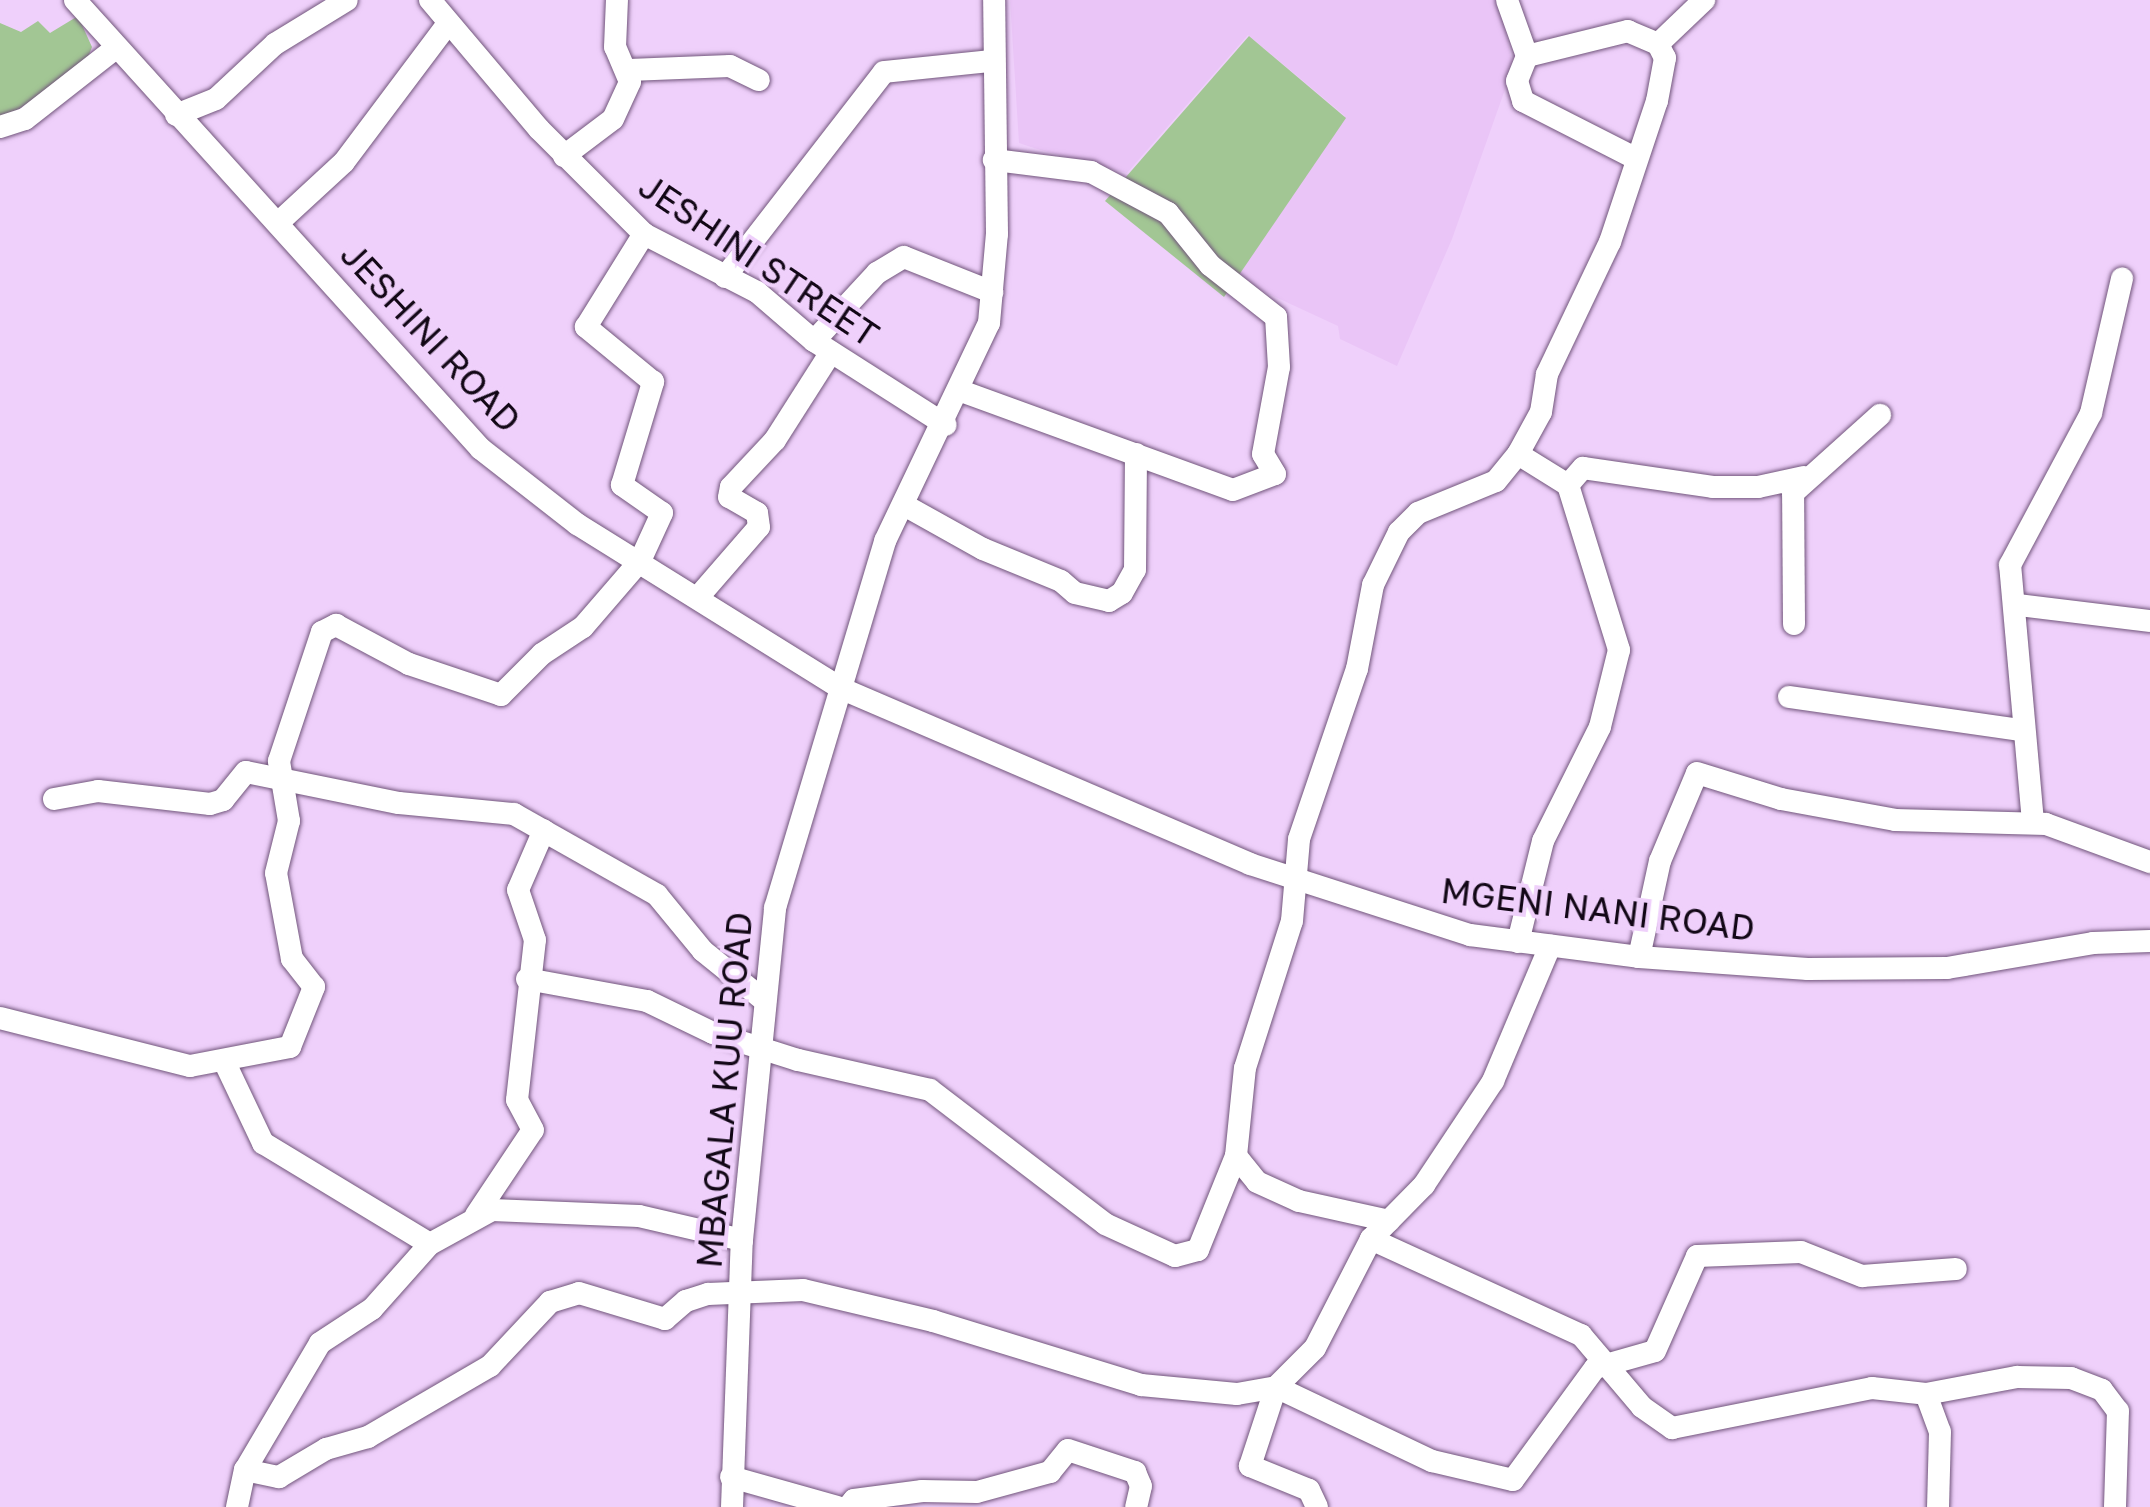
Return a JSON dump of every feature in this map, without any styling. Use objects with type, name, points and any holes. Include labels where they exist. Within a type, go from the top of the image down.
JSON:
[{"type":"street","name":"JESHINI ROAD","points":[[76,0],[481,449],[577,524],[699,596],[840,688]]},
{"type":"street","points":[[176,115],[216,99],[275,44],[347,0]]},
{"type":"street","name":"JESHINI STREET","points":[[430,0],[446,26],[564,156],[644,234],[757,292],[823,346],[946,425]]},
{"type":"street","points":[[617,0],[614,47],[629,70]]},
{"type":"street","name":"MBAGALA KUU ROAD","points":[[732,1507],[742,1240],[775,908],[856,622],[904,505],[946,425],[990,323],[994,160],[990,60],[994,0]]},
{"type":"street","points":[[1507,0],[1527,56],[1517,81],[1523,102],[1637,159]]},
{"type":"street","points":[[1658,44],[1704,0]]},
{"type":"street","points":[[279,222],[344,162],[446,26]]},
{"type":"street","points":[[527,979],[646,1001],[762,1048],[930,1090],[1068,1199],[1183,1258],[1198,1250],[1236,1156],[1245,1068],[1292,921],[1291,880],[1357,669],[1373,585],[1399,532],[1418,512],[1496,481],[1518,454],[1541,412],[1547,374],[1610,242],[1658,101],[1665,58],[1658,44],[1628,31],[1527,56]]},
{"type":"street","points":[[0,127],[26,119],[116,48]]},
{"type":"street","points":[[724,277],[884,72],[990,60]]},
{"type":"street","points":[[629,70],[730,66],[759,80]]},
{"type":"street","points":[[564,156],[613,119],[629,70]]},
{"type":"street","points":[[961,391],[1233,490],[1274,477],[1263,450],[1280,367],[1276,316],[1210,265],[1168,214],[1091,172],[994,160]]},
{"type":"street","points":[[0,1018],[174,1063],[225,1063],[290,1047],[314,987],[292,958],[276,873],[289,821],[278,778],[328,626],[501,695],[542,654],[583,626],[640,561],[662,513],[622,485],[652,378],[586,326],[644,234]]},
{"type":"street","points":[[699,596],[759,527],[757,513],[730,498],[731,487],[775,440],[823,346],[877,273],[904,257],[992,292]]},
{"type":"street","points":[[2034,822],[2021,730],[2018,605],[2010,566],[2091,413],[2122,278]]},
{"type":"street","points":[[1794,624],[1789,509],[1804,478],[1880,415]]},
{"type":"street","points":[[904,505],[983,549],[1061,581],[1075,594],[1109,601],[1122,593],[1135,570],[1136,454]]},
{"type":"street","points":[[1518,454],[1568,485],[1619,650],[1600,727],[1538,855],[1518,942]]},
{"type":"street","points":[[1568,485],[1582,468],[1713,487],[1758,487],[1804,478]]},
{"type":"street","points":[[2018,605],[2150,621]]},
{"type":"street","name":"MGENI NANI ROAD","points":[[840,688],[1291,880],[1388,914],[1518,942],[1639,957],[1808,969],[1947,968],[2093,943],[2150,941]]},
{"type":"street","points":[[1789,696],[2021,730]]},
{"type":"street","points":[[54,799],[98,791],[210,804],[223,800],[242,774],[399,803],[514,814],[657,895],[703,951],[765,1001]]},
{"type":"street","points":[[1639,957],[1660,862],[1693,774],[1895,820],[2034,822],[2150,862]]},
{"type":"street","points":[[237,1507],[246,1470],[320,1342],[372,1310],[430,1244],[476,1215],[533,1130],[517,1100],[527,979],[536,940],[518,890],[544,830]]},
{"type":"street","points":[[1318,1507],[1309,1490],[1250,1466],[1276,1387],[1316,1348],[1370,1239],[1424,1185],[1494,1081],[1550,946]]},
{"type":"street","points":[[225,1063],[263,1143],[430,1244]]},
{"type":"street","points":[[1236,1156],[1257,1182],[1299,1202],[1389,1220]]},
{"type":"street","points":[[476,1215],[597,1212],[680,1222],[742,1240]]},
{"type":"street","points":[[1370,1239],[1580,1335],[1609,1361],[1642,1408],[1672,1428],[1872,1388],[1926,1394],[2017,1377],[2071,1378],[2102,1390],[2118,1412],[2116,1507]]},
{"type":"street","points":[[246,1470],[280,1477],[326,1450],[368,1437],[490,1366],[550,1302],[564,1296],[604,1296],[665,1319],[694,1298],[740,1288],[803,1290],[932,1321],[1140,1385],[1237,1394],[1276,1387],[1432,1460],[1510,1480],[1526,1470],[1595,1368],[1609,1361],[1640,1360],[1655,1351],[1690,1261],[1702,1254],[1801,1252],[1862,1276],[1956,1269]]},
{"type":"street","points":[[1926,1394],[1940,1432],[1938,1507]]},
{"type":"street","points":[[848,1507],[854,1500],[922,1492],[977,1492],[1050,1472],[1068,1450],[1134,1472],[1141,1486],[1136,1507]]},
{"type":"street","points":[[731,1478],[837,1507]]},
{"type":"shaded area","points":[[1010,0],[1499,0],[1513,67],[1452,239],[1397,366],[1340,339],[1338,326],[1234,278],[1345,116],[1248,35],[1127,173],[1019,143]]},
{"type":"green space","points":[[78,16],[92,47],[84,67],[0,121],[0,23],[21,32],[38,21],[50,33]]},
{"type":"green space","points":[[1249,36],[1346,118],[1224,297],[1105,201]]}]
